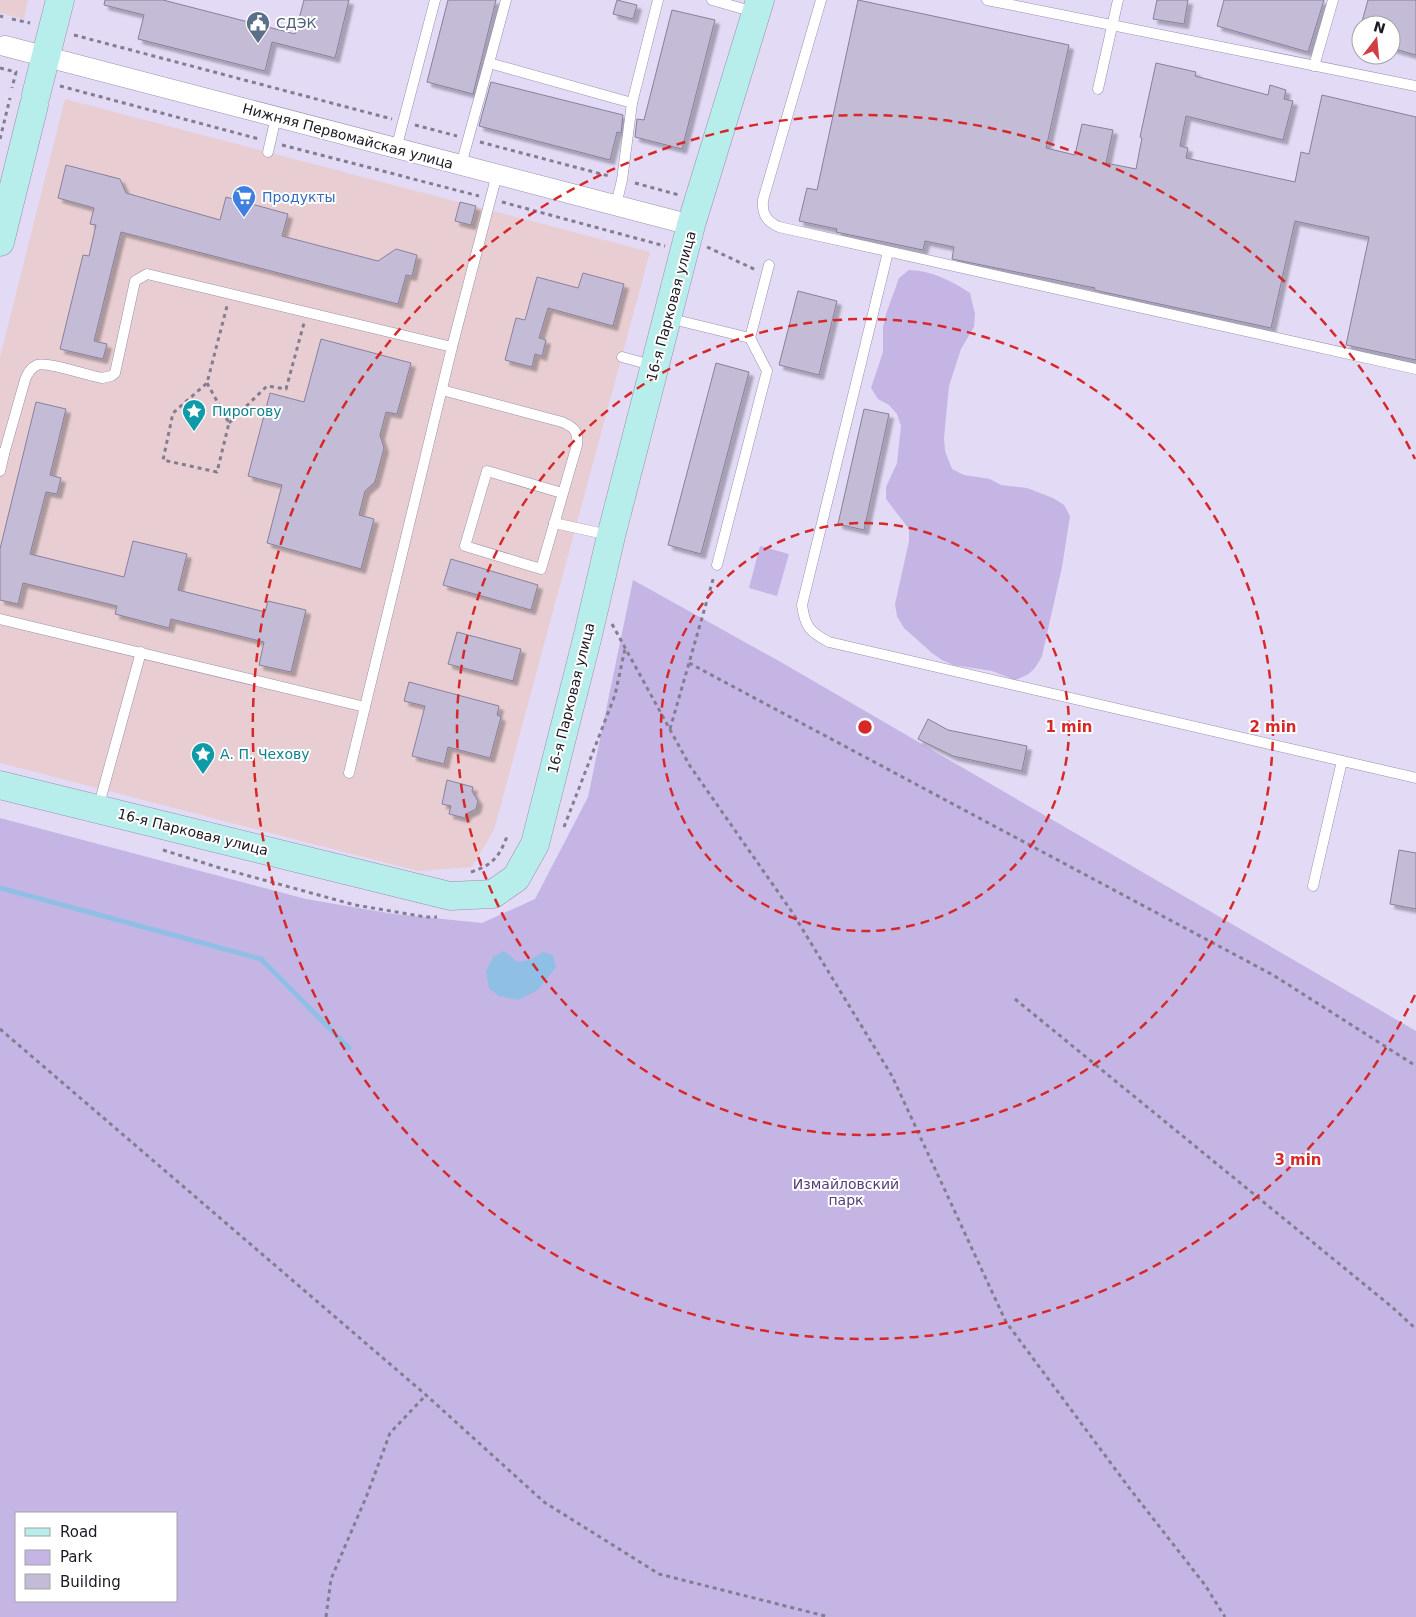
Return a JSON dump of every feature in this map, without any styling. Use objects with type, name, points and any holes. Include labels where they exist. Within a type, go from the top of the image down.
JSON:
[{"type":"main road","points":[[0,242],[30,94],[46,57],[60,0]]},
{"type":"main road","name":"16-я Парковая улица","points":[[0,785],[450,896],[493,894],[516,878],[535,844],[655,366],[668,318],[696,235],[758,6]]},
{"type":"street","name":"Нижняя Первомайская улица","points":[[5,46],[616,205],[696,235]]},
{"type":"lane","points":[[396,149],[435,0]]},
{"type":"lane","points":[[461,165],[506,0]]},
{"type":"lane","points":[[616,205],[622,180],[632,103],[658,0]]},
{"type":"lane","points":[[712,0],[758,6]]},
{"type":"lane","points":[[821,0],[763,200],[762,211],[768,222],[779,227],[888,252],[1416,369]]},
{"type":"lane","points":[[987,0],[1416,86]]},
{"type":"lane","points":[[1098,89],[1118,0]]},
{"type":"lane","points":[[1314,66],[1333,0]]},
{"type":"lane","points":[[489,63],[632,103]]},
{"type":"lane","points":[[269,147],[276,117]]},
{"type":"lane","points":[[349,773],[452,347],[497,174]]},
{"type":"lane","points":[[888,252],[802,605],[804,621],[812,633],[829,642],[1416,778]]},
{"type":"lane","points":[[717,565],[767,371],[750,338],[768,270]]},
{"type":"lane","points":[[0,471],[2,454],[24,380],[28,373],[37,365],[48,365],[102,378],[115,373],[135,281],[147,274],[452,347]]},
{"type":"lane","points":[[668,318],[750,338]]},
{"type":"lane","points":[[622,357],[655,366]]},
{"type":"lane","points":[[442,390],[562,422],[575,430],[577,434],[577,445],[540,569],[464,546],[487,471],[562,493]]},
{"type":"lane","points":[[554,522],[611,536]]},
{"type":"lane","points":[[0,619],[365,706]]},
{"type":"lane","points":[[98,809],[141,652]]},
{"type":"lane","points":[[1313,886],[1342,761]]},
{"type":"path","points":[[12,19],[30,23]]},
{"type":"path","points":[[72,34],[680,195]]},
{"type":"path","points":[[0,68],[16,72],[30,94],[491,199],[667,247]]},
{"type":"path","points":[[0,139],[30,94]]},
{"type":"path","points":[[696,235],[768,270]]},
{"type":"path","points":[[230,293],[207,383],[173,413],[163,460],[218,472],[229,423],[267,386],[286,389],[307,312]]},
{"type":"path","points":[[207,383],[229,423]]},
{"type":"path","points":[[670,729],[717,565]]},
{"type":"path","points":[[612,623],[690,766],[792,912],[892,1076],[1006,1322],[1130,1489],[1205,1585],[1225,1617]]},
{"type":"path","points":[[558,835],[564,827],[615,695],[626,648]]},
{"type":"path","points":[[689,663],[1273,975],[1416,1066]]},
{"type":"path","points":[[163,850],[220,868],[355,905],[426,917],[445,917]]},
{"type":"path","points":[[1015,999],[1392,1307],[1416,1329]]},
{"type":"path","points":[[0,1029],[426,1395],[544,1502],[659,1574],[829,1617]]},
{"type":"path","points":[[326,1617],[331,1579],[367,1495],[390,1433],[426,1395]]},
{"type":"shaded area","points":[[0,0],[28,0],[24,19],[0,13]]},
{"type":"shaded area","points":[[65,99],[650,252],[494,830],[472,867],[418,871],[0,763],[0,357]]},
{"type":"green space","points":[[909,270],[917,270],[941,277],[970,293],[975,314],[974,327],[961,349],[949,386],[944,438],[945,451],[952,469],[964,475],[990,479],[1001,485],[1027,488],[1053,498],[1064,505],[1070,516],[1062,567],[1042,656],[1032,671],[1015,680],[992,671],[953,665],[942,660],[904,628],[897,616],[895,604],[909,541],[909,529],[886,499],[886,487],[897,463],[901,426],[897,414],[889,405],[878,399],[871,388],[883,352],[883,327],[886,314],[899,278]]},
{"type":"green space","points":[[760,546],[789,554],[777,596],[749,588]]},
{"type":"green space","name":"Измайловский парк","points":[[633,580],[779,661],[1416,1031],[1416,1617],[0,1617],[0,818],[306,899],[394,914],[482,923],[535,899],[588,797]]},
{"type":"water","points":[[504,951],[518,962],[530,960],[543,952],[553,955],[556,967],[538,990],[518,1000],[499,996],[489,988],[486,971],[493,957]]},
{"type":"building","points":[[105,0],[163,0],[295,34],[304,0],[349,0],[335,58],[272,42],[265,71],[138,39],[144,15],[104,5]]},
{"type":"building","points":[[448,0],[496,0],[473,94],[427,82]]},
{"type":"building","points":[[617,0],[637,5],[633,19],[613,14]]},
{"type":"building","points":[[858,0],[1069,45],[1046,148],[1075,155],[1082,124],[1113,130],[1106,163],[1136,169],[1142,138],[1140,137],[1156,63],[1196,72],[1195,76],[1268,95],[1270,85],[1286,90],[1284,99],[1293,101],[1283,140],[1186,116],[1180,146],[1188,148],[1186,158],[1295,182],[1301,152],[1309,154],[1322,95],[1416,117],[1416,360],[1346,345],[1369,237],[1295,221],[1271,328],[1094,290],[1095,288],[952,259],[954,247],[925,241],[923,250],[836,232],[837,229],[799,221],[807,188],[817,190]]},
{"type":"building","points":[[1157,0],[1188,0],[1184,24],[1153,19]]},
{"type":"building","points":[[1224,0],[1324,0],[1308,52],[1217,26]]},
{"type":"building","points":[[1368,0],[1416,0],[1416,55],[1401,51],[1401,15],[1364,15]]},
{"type":"building","points":[[672,10],[715,20],[682,149],[635,137],[637,119],[644,120]]},
{"type":"building","points":[[491,82],[623,115],[621,133],[617,132],[610,160],[479,126]]},
{"type":"building","points":[[66,165],[120,179],[126,193],[220,220],[226,197],[288,214],[282,236],[378,261],[396,249],[417,255],[412,276],[406,275],[398,304],[121,232],[94,341],[107,344],[103,359],[60,349],[83,255],[89,256],[96,225],[90,224],[94,208],[58,198]]},
{"type":"building","points":[[460,202],[476,206],[471,225],[455,221]]},
{"type":"building","points":[[583,273],[624,284],[613,326],[548,308],[539,338],[546,340],[542,356],[535,354],[532,367],[505,360],[516,318],[525,320],[537,277],[578,288]]},
{"type":"building","points":[[798,291],[837,301],[819,375],[779,365]]},
{"type":"building","points":[[321,339],[411,363],[397,414],[386,412],[380,435],[384,448],[375,482],[365,491],[359,515],[374,519],[361,569],[267,543],[282,485],[248,476],[270,393],[304,402]]},
{"type":"building","points":[[716,363],[749,372],[701,554],[668,545]]},
{"type":"building","points":[[36,402],[66,409],[50,475],[61,478],[57,494],[46,492],[30,554],[124,577],[133,541],[187,554],[178,590],[265,612],[268,601],[306,610],[291,672],[259,665],[264,642],[171,619],[169,628],[115,614],[117,606],[23,583],[18,604],[0,600],[0,549]]},
{"type":"building","points":[[864,409],[889,414],[864,530],[838,524]]},
{"type":"building","points":[[451,559],[538,585],[531,610],[443,585]]},
{"type":"building","points":[[457,632],[521,649],[513,681],[448,664]]},
{"type":"building","points":[[409,682],[499,706],[497,715],[501,717],[490,758],[448,747],[444,764],[412,756],[425,706],[404,701]]},
{"type":"building","points":[[928,719],[948,730],[1027,746],[1022,771],[953,756],[918,739]]},
{"type":"building","points":[[447,780],[473,787],[472,791],[478,801],[476,809],[466,814],[465,818],[449,814],[451,806],[442,804]]},
{"type":"building","points":[[1399,850],[1416,853],[1416,909],[1390,904]]},
{"type":"waterway","points":[[0,888],[261,959],[349,1048]]},
{"type":"place","name":"СДЭК","points":[[258,44]]},
{"type":"place","name":"Продукты","points":[[244,218]]},
{"type":"place","name":"Пирогову","points":[[194,432]]},
{"type":"place","name":"А. П. Чехову","points":[[203,775]]}]
